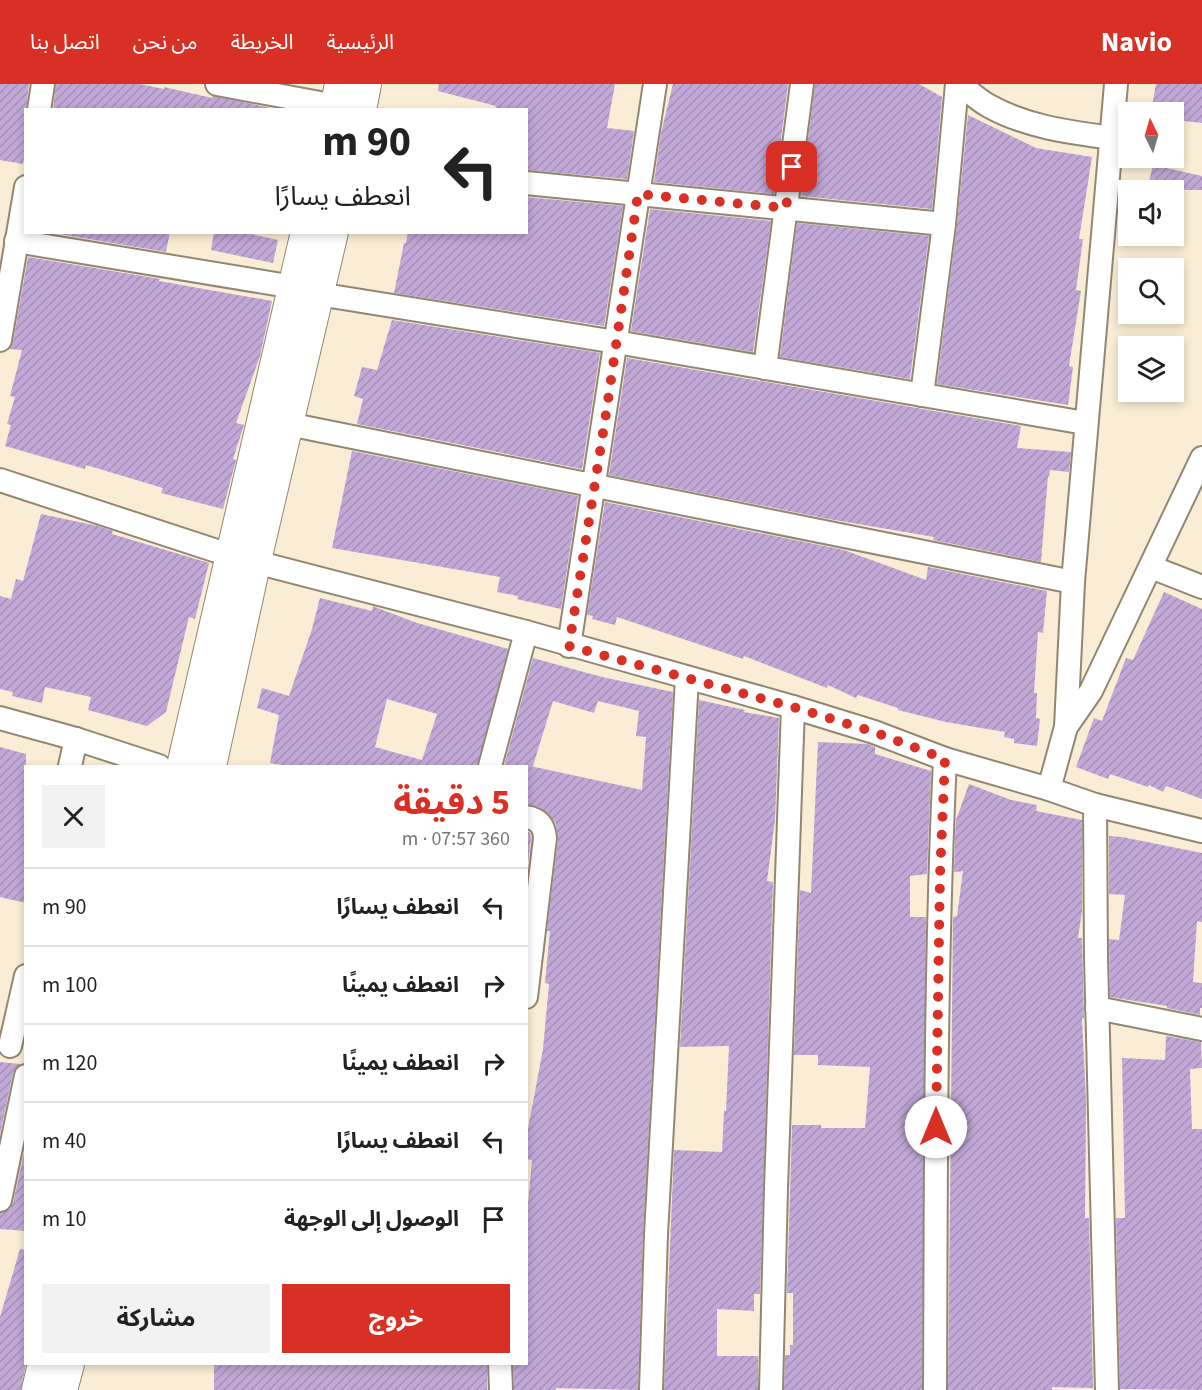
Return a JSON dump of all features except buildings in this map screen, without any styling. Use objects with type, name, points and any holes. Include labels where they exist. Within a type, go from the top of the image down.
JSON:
[{"type":"street","points":[[39,108],[43,84]]},
{"type":"street","points":[[217,84],[343,102],[365,84]]},
{"type":"street","points":[[569,646],[655,84]]},
{"type":"street","points":[[765,368],[802,84]]},
{"type":"street","points":[[958,84],[987,105],[1012,117],[1047,128],[1111,138]]},
{"type":"street","points":[[922,395],[944,224],[958,84]]},
{"type":"street","points":[[1049,789],[1066,727],[1073,582],[1085,423],[1116,84]]},
{"type":"street","points":[[528,183],[944,224]]},
{"type":"street","points":[[0,340],[24,198]]},
{"type":"street","points":[[183,765],[244,558],[288,424],[306,290],[307,234]]},
{"type":"street","points":[[210,765],[244,558],[306,290],[331,234]]},
{"type":"street","points":[[16,241],[1085,423]]},
{"type":"street","points":[[288,424],[1073,582]]},
{"type":"street","points":[[1066,727],[1091,691],[1202,458]]},
{"type":"street","points":[[0,480],[244,558],[526,632],[569,646],[793,707],[874,732],[945,759],[1049,789],[1095,805],[1202,831]]},
{"type":"street","points":[[1151,567],[1202,587]]},
{"type":"street","points":[[490,765],[526,632]]},
{"type":"street","points":[[651,1390],[656,1234],[687,678]]},
{"type":"street","points":[[771,1390],[793,707]]},
{"type":"street","points":[[0,718],[76,739],[156,765]]},
{"type":"street","points":[[70,765],[76,739]]},
{"type":"street","points":[[935,1390],[937,1055],[940,875],[945,759]]},
{"type":"street","points":[[1095,805],[1097,1008],[1107,1390]]},
{"type":"street","points":[[528,818],[540,823],[545,837],[533,887],[528,966]]},
{"type":"street","points":[[12,1047],[24,986]]},
{"type":"street","points":[[1097,1008],[1202,1029]]},
{"type":"street","points":[[0,1200],[24,1086]]},
{"type":"street","points":[[38,1390],[44,1365]]},
{"type":"street","points":[[61,1390],[68,1365]]},
{"type":"street","points":[[500,1365],[501,1390]]},
{"type":"route","points":[[792,167],[786,208],[638,194],[569,646],[793,707],[874,732],[945,759],[940,875],[936,1127]]}]
